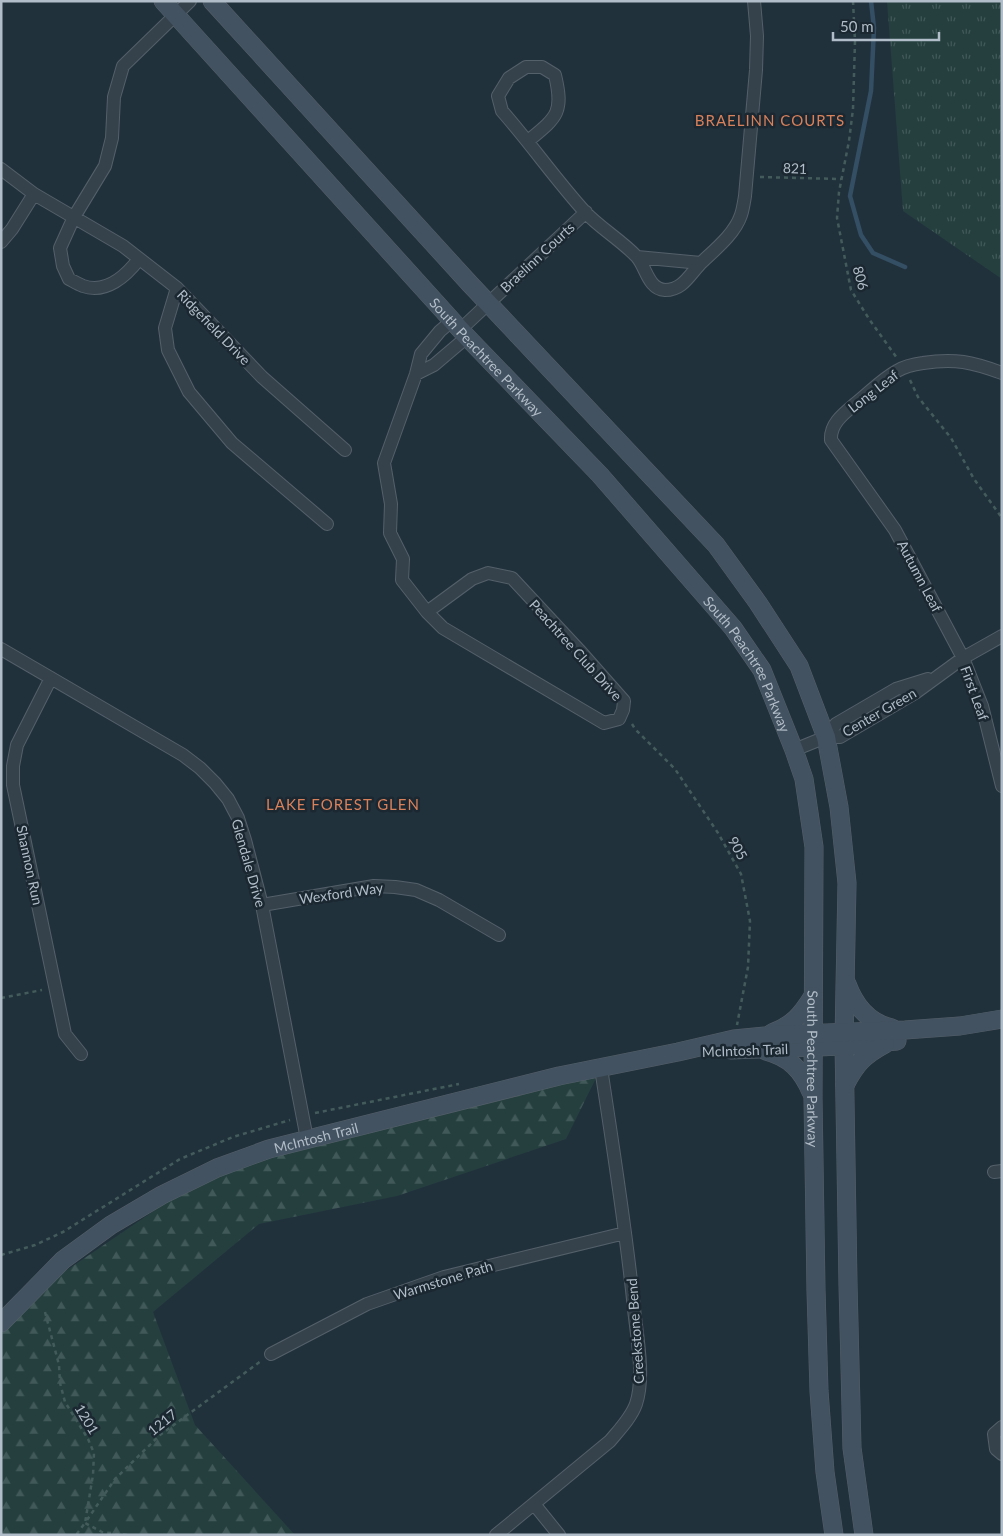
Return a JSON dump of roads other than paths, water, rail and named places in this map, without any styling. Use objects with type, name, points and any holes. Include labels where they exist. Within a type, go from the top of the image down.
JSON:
[{"type":"main road","name":"South Peachtree Parkway","points":[[163,1],[170,21],[600,475],[733,628],[762,670],[804,779],[814,847],[813,1097],[819,1391],[825,1472],[834,1535]]},
{"type":"main road","points":[[212,1],[488,302],[716,545],[758,603],[799,666],[826,737],[839,807],[847,883],[844,1085],[852,1448],[864,1535]]},
{"type":"main road","points":[[846,978],[852,998],[866,1015],[884,1026],[905,1035]]},
{"type":"main road","points":[[813,996],[802,1014],[763,1042],[794,1065],[806,1079],[813,1097]]},
{"type":"main road","name":"McIntosh Trail","points":[[1,1323],[63,1260],[111,1225],[162,1195],[217,1168],[269,1149],[559,1076],[678,1052],[763,1042],[905,1035],[1002,1019]]},
{"type":"main road","points":[[844,1085],[854,1068],[868,1054],[905,1035]]},
{"type":"street","points":[[139,259],[129,273],[113,284],[97,287],[84,286],[68,279],[63,266],[60,248],[74,217],[105,166],[112,138],[114,97],[124,66],[190,1]]},
{"type":"street","name":"Braelinn Courts","points":[[528,141],[557,114],[560,96],[555,75],[542,67],[526,67],[509,78],[498,96],[502,111],[586,212],[637,257],[650,282],[655,287],[663,290],[674,288],[684,283],[701,262],[717,249],[741,216],[747,176],[751,107],[756,70],[757,36],[754,1]]},
{"type":"street","name":"Ridgefield Drive","points":[[1,169],[34,194],[122,246],[177,288],[262,377],[346,450]]},
{"type":"street","points":[[1,242],[12,229],[34,194]]},
{"type":"street","name":"Braelinn Courts","points":[[460,329],[586,212]]},
{"type":"street","points":[[637,257],[701,262]]},
{"type":"street","points":[[177,288],[165,328],[168,350],[189,392],[232,443],[327,524]]},
{"type":"street","points":[[416,374],[434,365],[460,329]]},
{"type":"street","name":"Peachtree Club Drive","points":[[428,612],[472,579],[488,573],[512,578],[624,701],[619,719],[604,724],[443,628],[428,612],[402,580],[403,559],[390,533],[391,504],[384,463],[416,374],[421,354],[440,331],[460,329]]},
{"type":"street","name":"Long Leaf","points":[[872,498],[831,440],[830,432],[834,424],[849,409],[880,383],[904,368],[934,361],[953,360],[977,364],[1002,373]]},
{"type":"street","name":"Autumn Leaf","points":[[872,498],[895,530],[963,658]]},
{"type":"street","name":"Center Green","points":[[826,737],[836,724],[896,689],[937,676],[963,658],[1002,636]]},
{"type":"street","name":"Glendale Drive","points":[[1,649],[184,755],[215,783],[228,800],[238,818],[262,905],[307,1138]]},
{"type":"street","name":"First Leaf","points":[[963,658],[982,706],[1002,786]]},
{"type":"street","name":"Shannon Run","points":[[51,678],[17,746],[13,766],[13,785],[65,1034],[81,1054]]},
{"type":"street","points":[[794,750],[826,737]]},
{"type":"street","name":"Wexford Way","points":[[262,905],[374,886],[395,887],[416,890],[438,900],[499,935]]},
{"type":"street","name":"Creekstone Bend","points":[[496,1535],[610,1441],[636,1405],[640,1386],[638,1341],[625,1233],[601,1068]]},
{"type":"street","name":"Warmstone Path","points":[[270,1354],[367,1304],[444,1277],[625,1233]]},
{"type":"street","points":[[1002,1427],[994,1434],[996,1449],[1002,1454]]},
{"type":"street","points":[[534,1504],[559,1535]]},
{"type":"waterway","points":[[871,1],[874,28],[871,91],[850,196],[861,235],[873,253],[905,267]]},
{"type":"district","name":"BRAELINN COURTS","points":[[770,120]]},
{"type":"district","name":"LAKE FOREST GLEN","points":[[343,804]]}]
